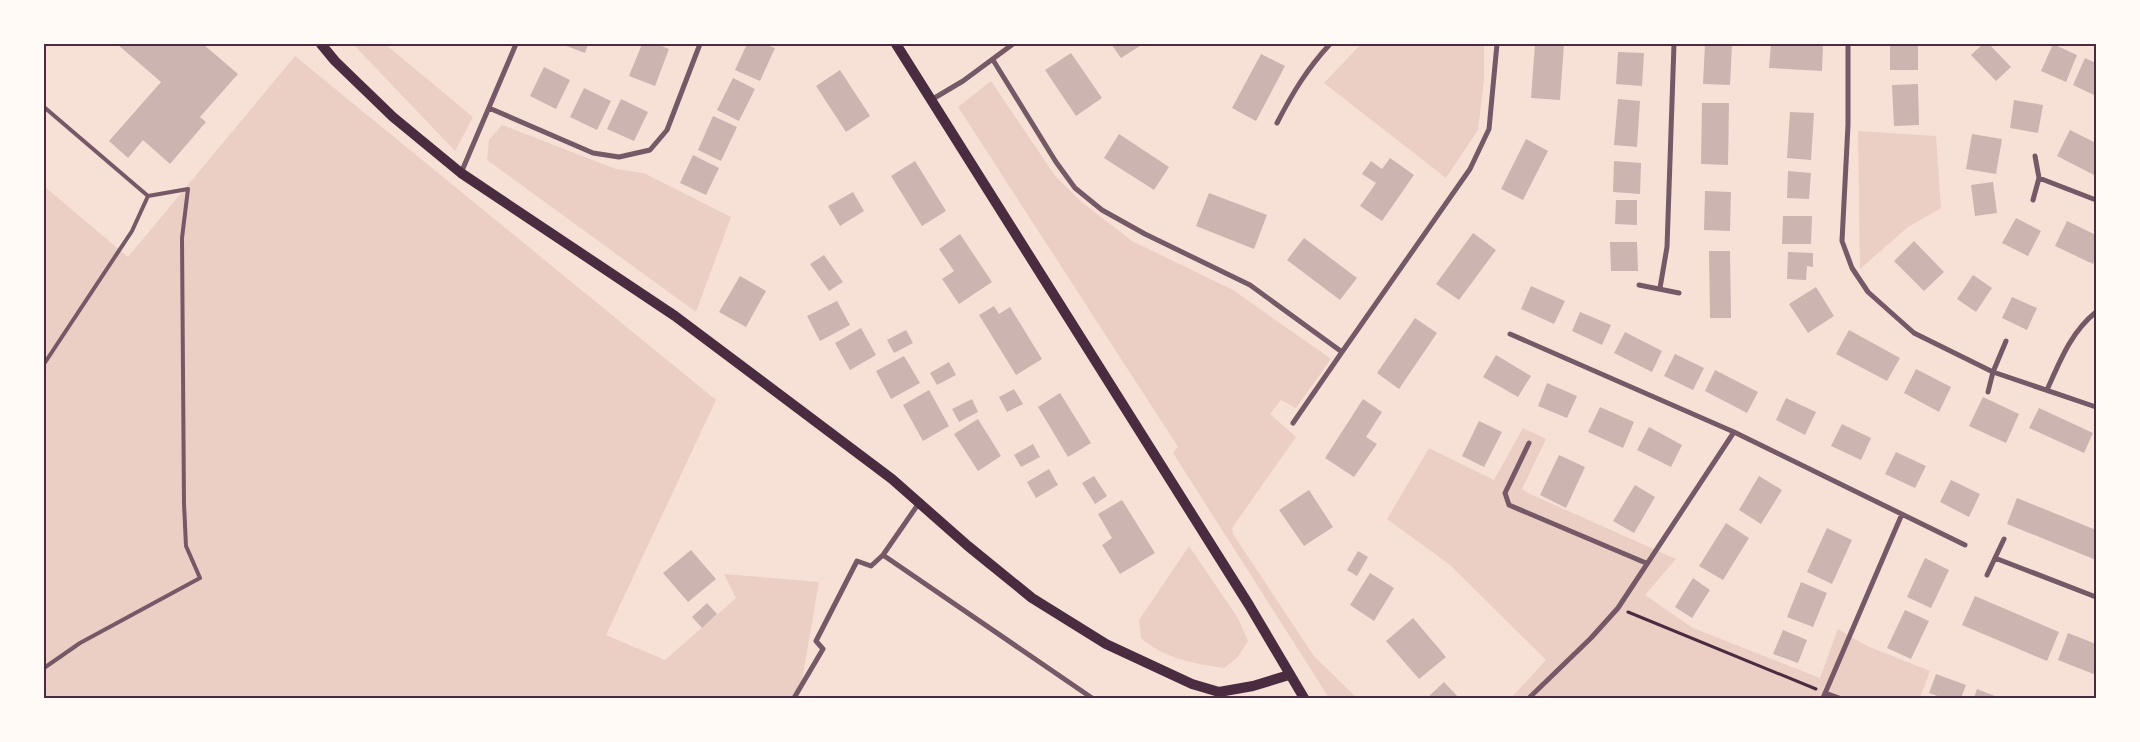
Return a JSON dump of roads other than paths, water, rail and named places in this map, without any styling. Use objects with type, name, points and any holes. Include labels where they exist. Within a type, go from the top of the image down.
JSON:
[{"type":"main road","points":[[321,44],[335,61],[393,117],[461,173],[674,316],[892,479],[968,546],[1032,598],[1106,644],[1192,684],[1219,692],[1253,686],[1290,675]]},
{"type":"main road","points":[[896,44],[1249,605],[1304,698]]},
{"type":"street","points":[[461,173],[514,44]]},
{"type":"street","points":[[489,108],[593,153],[619,157],[650,150],[668,130],[700,44]]},
{"type":"street","points":[[931,100],[993,60],[1013,44]]},
{"type":"street","points":[[1277,123],[1292,93],[1310,66],[1330,44]]},
{"type":"street","points":[[1293,423],[1470,169],[1489,129],[1497,44]]},
{"type":"street","points":[[1660,288],[1667,247],[1674,44]]},
{"type":"street","points":[[1848,44],[1848,125],[1842,241],[1852,268],[1868,292],[1914,333],[1993,372],[2096,406]]},
{"type":"street","points":[[993,60],[1056,162],[1075,188],[1102,210],[1145,234],[1250,285],[1342,352]]},
{"type":"street","points":[[2033,200],[2039,178],[2034,156]]},
{"type":"street","points":[[2039,178],[2096,200]]},
{"type":"street","points":[[1638,285],[1679,293]]},
{"type":"street","points":[[2047,390],[2066,348],[2085,321],[2096,312]]},
{"type":"street","points":[[1510,334],[1734,432],[1965,545]]},
{"type":"street","points":[[1988,392],[1993,372],[2006,341]]},
{"type":"street","points":[[1529,698],[1591,638],[1618,608],[1734,432]]},
{"type":"street","points":[[1529,443],[1505,494],[1509,505],[1646,563]]},
{"type":"street","points":[[794,698],[823,649],[816,641],[857,561],[871,566],[883,555],[919,503]]},
{"type":"street","points":[[1839,698],[1824,696],[1902,514]]},
{"type":"street","points":[[1987,575],[2004,539]]},
{"type":"street","points":[[883,555],[1092,698]]},
{"type":"street","points":[[1995,558],[2096,597]]},
{"type":"lane","points":[[44,107],[148,196]]},
{"type":"lane","points":[[44,668],[80,644],[200,578],[186,546],[184,504],[182,238],[188,189],[148,196]]},
{"type":"lane","points":[[44,364],[132,231],[148,196]]}]
